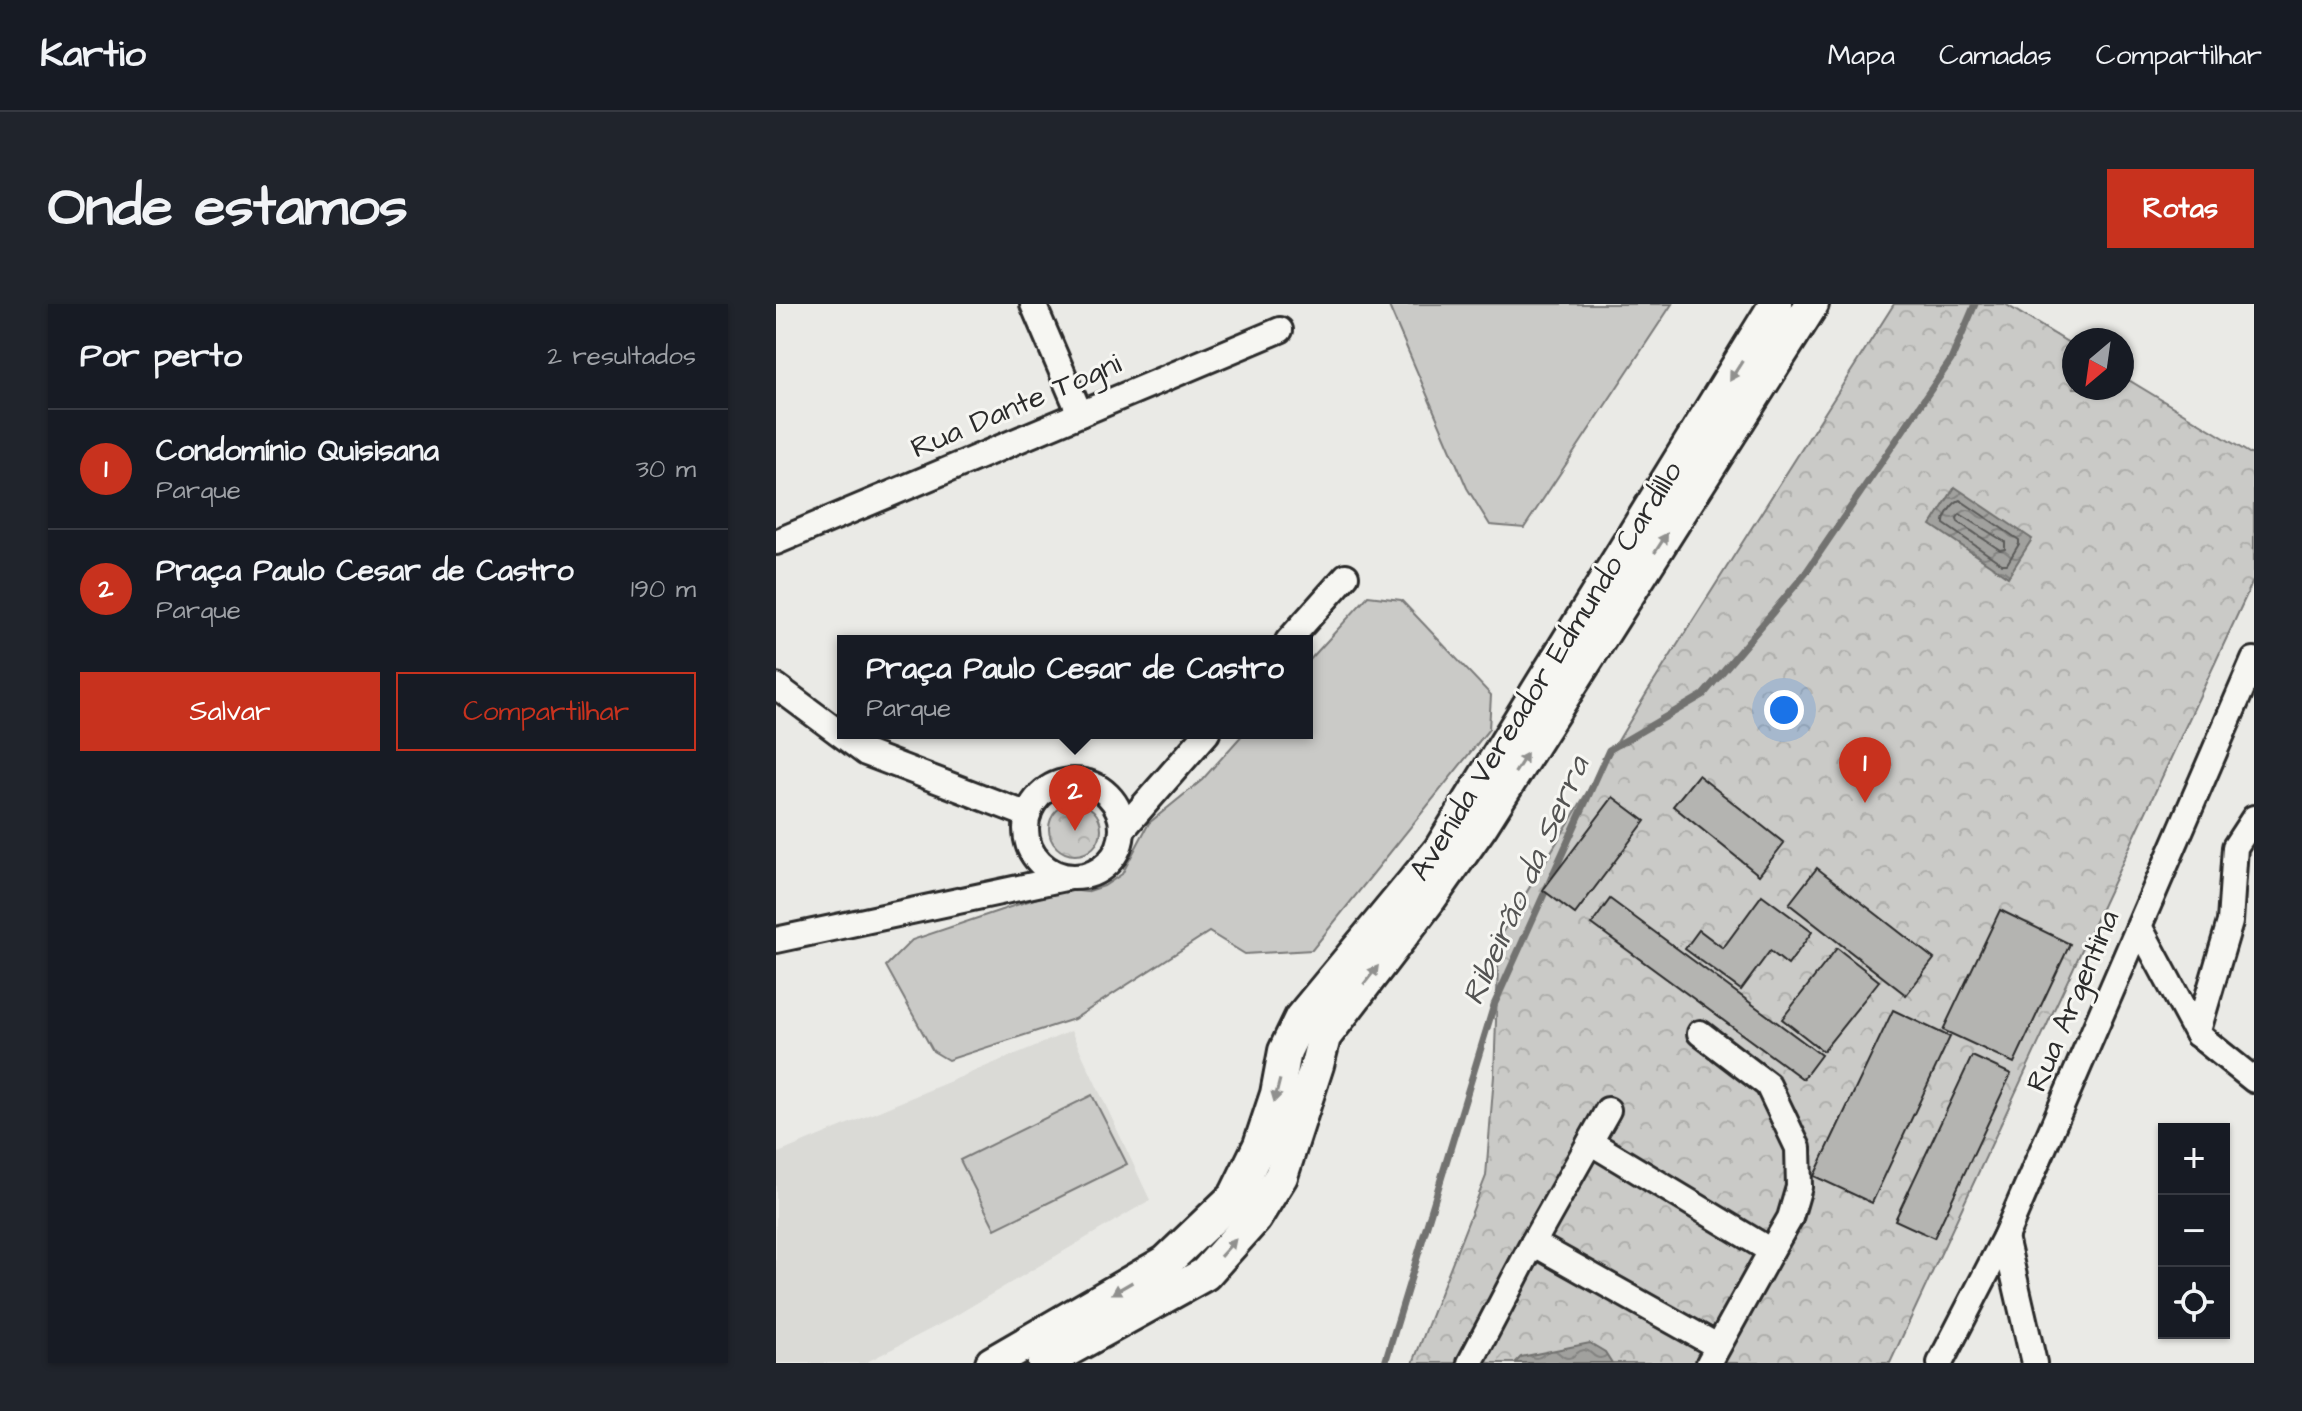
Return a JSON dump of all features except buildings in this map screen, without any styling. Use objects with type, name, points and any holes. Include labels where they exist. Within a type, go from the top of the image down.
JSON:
[{"type":"main road","name":"Avenida Vereador Edmundo Cardillo","points":[[992,1363],[1166,1262],[1235,1196],[1260,1145],[1277,1094],[1285,1051],[1301,1018],[1440,850],[1776,304]]},
{"type":"main road","name":"Avenida Vereador Edmundo Cardillo","points":[[1044,1363],[1205,1274],[1255,1218],[1281,1176],[1324,1037],[1481,826],[1812,304]]},
{"type":"street","points":[[1033,304],[1080,414]]},
{"type":"street","name":"Rua Dante Togni","points":[[776,542],[1280,330]]},
{"type":"street","points":[[1293,635],[1346,576]]},
{"type":"street","name":"Rua Argentina","points":[[1940,1363],[2005,1237],[2254,660]]},
{"type":"street","points":[[776,686],[837,731]]},
{"type":"street","points":[[847,739],[866,753],[1028,815]]},
{"type":"street","points":[[1122,830],[1202,739]]},
{"type":"street","points":[[776,940],[1086,875],[1100,869],[1112,859],[1120,845],[1120,814],[1102,790],[1073,781],[1045,791],[1028,815],[1028,843],[1034,856],[1056,874],[1070,877]]},
{"type":"street","points":[[2197,1034],[2230,922],[2235,847],[2254,818]]},
{"type":"street","points":[[2140,928],[2197,1034],[2254,1080]]},
{"type":"street","points":[[1533,1243],[1713,1355],[1790,1218],[1799,1187],[1798,1148],[1768,1085],[1700,1033]]},
{"type":"street","points":[[1470,1363],[1608,1110]]},
{"type":"street","points":[[1590,1142],[1771,1251]]},
{"type":"street","points":[[2005,1237],[2034,1363]]},
{"type":"shaded area","points":[[1071,1031],[1150,1200],[948,1320],[865,1363],[776,1363],[776,1154]]},
{"type":"green space","points":[[1388,304],[1672,304],[1524,528],[1490,525],[1467,488]]},
{"type":"green space","points":[[1894,304],[2005,304],[2062,339],[2062,400],[2134,400],[2134,383],[2254,456],[2254,579],[1890,1363],[1413,1363],[1486,1176],[1494,1076],[1499,938],[1648,691]]},
{"type":"green space","points":[[1368,596],[1401,600],[1491,695],[1489,729],[1312,950],[1245,954],[1209,932],[1074,1019],[948,1060],[933,1051],[886,966],[912,940],[1064,889],[1086,892],[1104,886],[1122,874],[1149,823],[1202,780],[1239,739],[1313,739],[1313,656]]},
{"type":"green space","points":[[1075,803],[1093,811],[1101,829],[1093,847],[1075,855],[1057,847],[1049,829],[1057,811]]},
{"type":"green space","points":[[1092,1095],[1127,1164],[995,1229],[960,1160]]},
{"type":"water","points":[[1955,487],[2032,539],[2008,577],[1931,525]]},
{"type":"water","points":[[1590,1343],[1605,1352],[1612,1363],[1515,1363],[1521,1357]]},
{"type":"waterway","name":"Ribeirão da Serra","points":[[1385,1363],[1494,1005],[1609,750],[1703,695],[1805,574],[1951,360],[1975,304]]},
{"type":"place","name":"Condomínio Quisisana","points":[[1865,803]]},
{"type":"place","name":"Praça Paulo Cesar de Castro","points":[[1075,831]]}]
